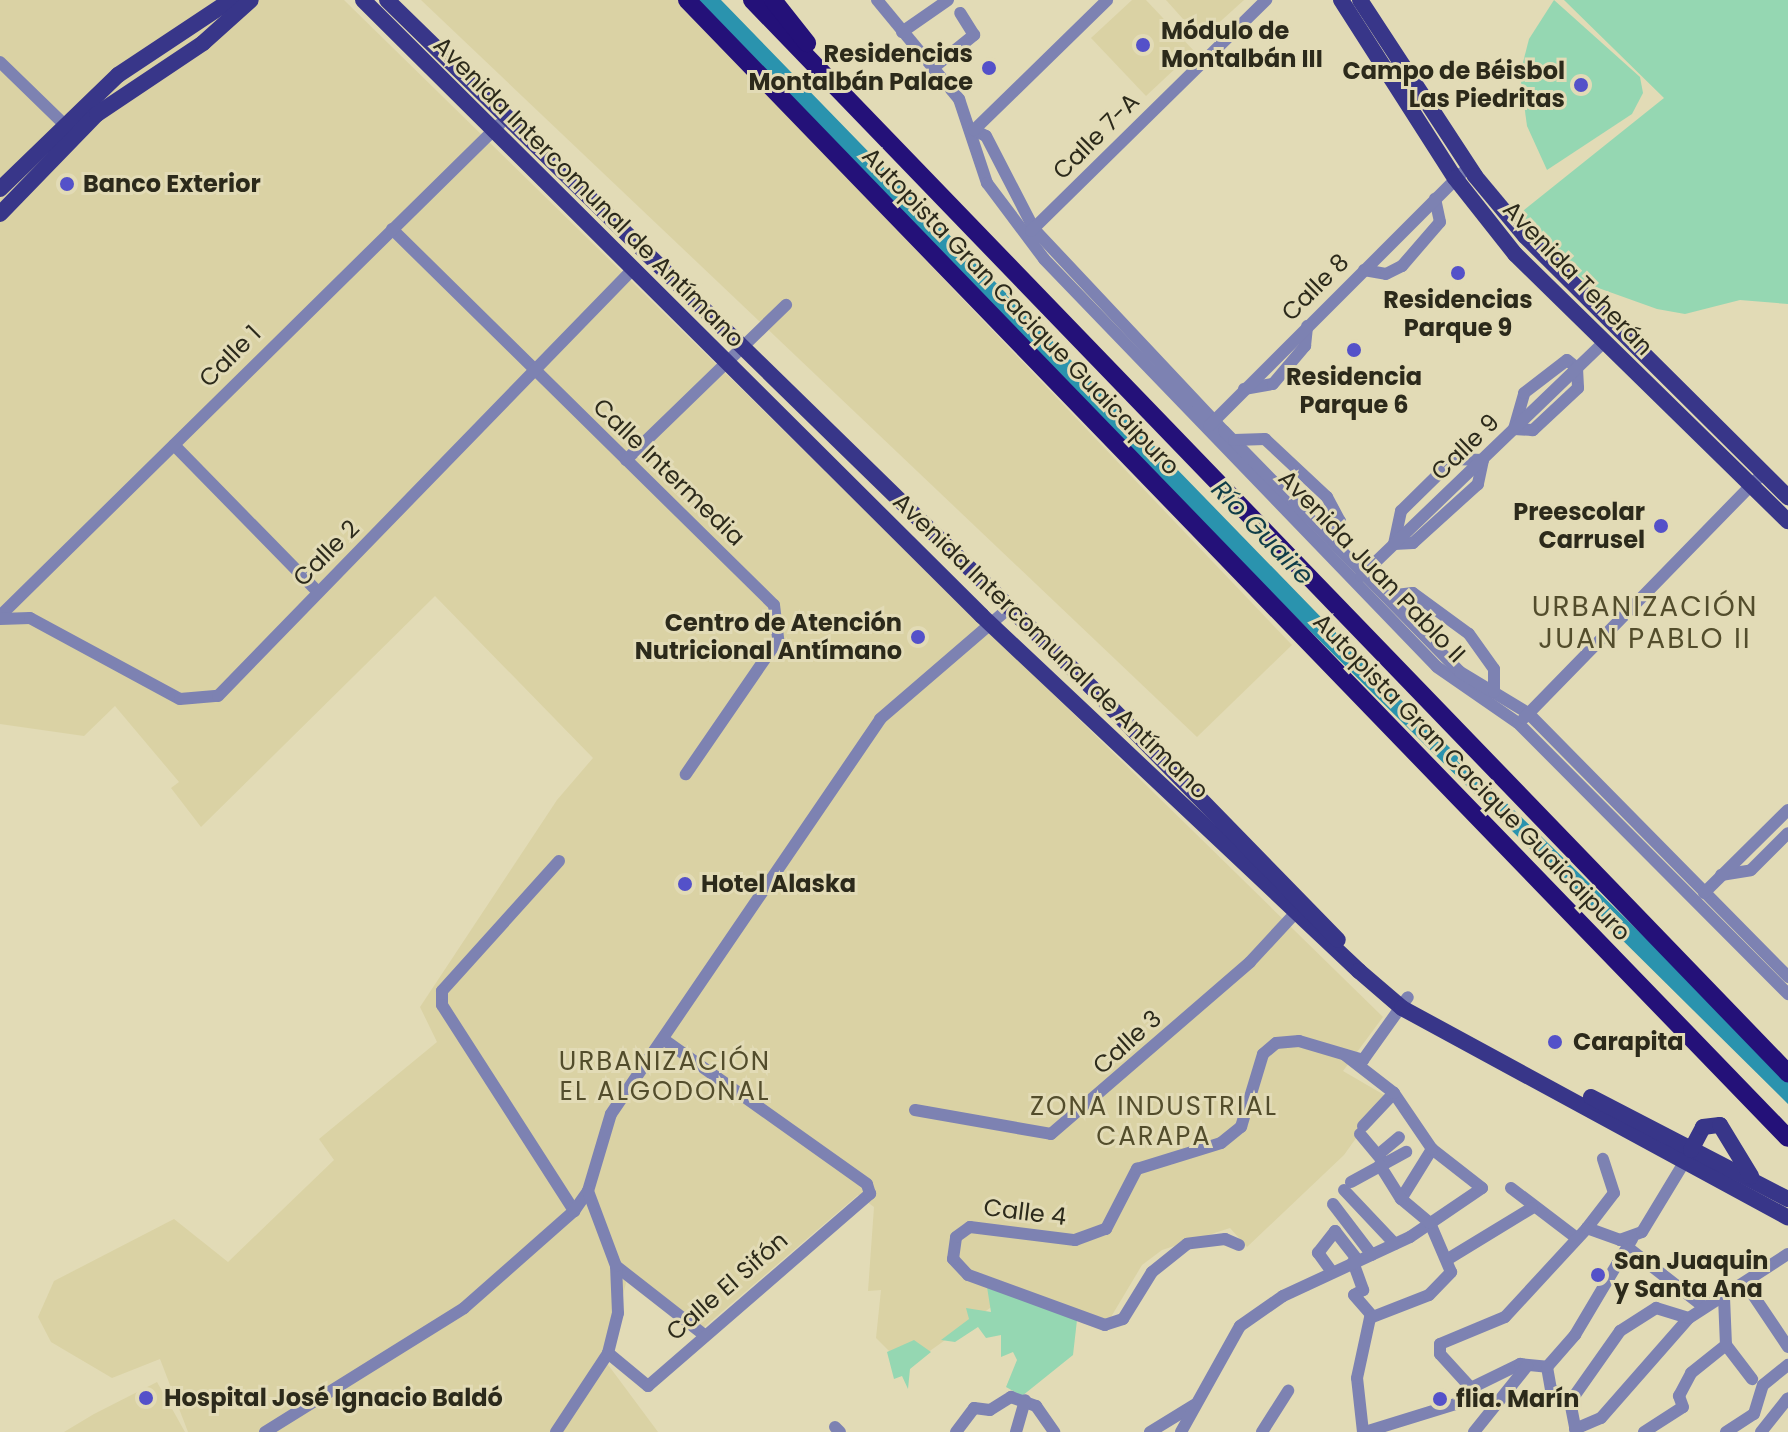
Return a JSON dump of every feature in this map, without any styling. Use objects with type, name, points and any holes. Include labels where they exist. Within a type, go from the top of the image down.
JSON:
[{"type":"highway","name":"Autopista Gran Cacique Guaicaipuro","points":[[687,0],[1788,1138]]},
{"type":"highway","name":"Autopista Gran Cacique Guaicaipuro","points":[[752,0],[1788,1073]]},
{"type":"highway","points":[[773,0],[848,100]]},
{"type":"main road","points":[[0,214],[69,129],[118,75],[231,0]]},
{"type":"main road","points":[[0,189],[69,129],[251,0]]},
{"type":"main road","name":"Avenida Intercomunal de Antímano","points":[[363,0],[508,116],[741,351],[1009,608],[1298,910]]},
{"type":"main road","name":"Avenida Teherán","points":[[1341,0],[1455,178],[1515,254],[1603,343],[1757,479],[1788,497]]},
{"type":"main road","name":"Avenida Teherán","points":[[1360,0],[1468,166],[1571,285],[1757,479],[1788,521]]},
{"type":"main road","points":[[381,3],[444,66]]},
{"type":"main road","name":"Avenida Intercomunal de Antímano","points":[[444,66],[494,130],[634,268],[726,365],[992,625],[1298,910],[1405,1003],[1688,1156],[1788,1218]]},
{"type":"main road","points":[[1688,1156],[1703,1127],[1720,1125],[1751,1176]]},
{"type":"main road","name":"Avenida Intercomunal de Antímano","points":[[1688,1156],[1751,1176],[1788,1199]]},
{"type":"street","name":"Avenida Juan Pablo II","points":[[877,0],[933,68],[974,130],[987,183],[1030,232],[1210,424],[1361,577],[1388,596],[1460,672],[1494,692],[1523,718],[1788,977]]},
{"type":"street","points":[[902,32],[948,0]]},
{"type":"street","points":[[974,130],[1107,0]]},
{"type":"street","name":"Calle 7-A","points":[[1030,232],[1266,0]]},
{"type":"street","points":[[933,68],[974,35],[960,13]]},
{"type":"street","points":[[0,62],[69,129]]},
{"type":"street","name":"Calle 1","points":[[0,618],[508,116]]},
{"type":"street","name":"Avenida Juan Pablo II","points":[[974,130],[986,136],[1030,232]]},
{"type":"street","name":"Calle 8","points":[[1210,424],[1468,166]]},
{"type":"street","points":[[1364,270],[1386,274],[1402,266],[1440,222],[1435,199]]},
{"type":"street","name":"Calle Intermedia","points":[[392,229],[774,605],[780,626],[778,640],[686,774]]},
{"type":"street","name":"Calle 2","points":[[0,618],[30,618],[180,699],[204,702],[246,669],[317,591],[536,373],[634,268]]},
{"type":"street","points":[[626,460],[786,305]]},
{"type":"street","name":"Calle 9","points":[[1361,577],[1603,343]]},
{"type":"street","points":[[1514,429],[1524,393],[1561,362],[1577,368]]},
{"type":"street","name":"Avenida Juan Pablo II","points":[[1210,424],[1234,440],[1334,541],[1437,667],[1523,718]]},
{"type":"street","points":[[1234,440],[1265,439],[1327,497],[1340,521],[1334,541]]},
{"type":"street","points":[[174,445],[317,591]]},
{"type":"street","points":[[1394,544],[1401,511],[1454,459],[1483,460]]},
{"type":"street","points":[[1523,718],[1757,479]]},
{"type":"street","points":[[1388,596],[1413,593],[1469,634],[1494,669],[1494,692]]},
{"type":"street","points":[[265,1432],[464,1308],[574,1211],[588,1191],[611,1114],[880,719],[1009,608]]},
{"type":"street","points":[[1703,893],[1788,810]]},
{"type":"street","points":[[1721,875],[1751,870],[1788,833]]},
{"type":"street","points":[[559,861],[442,991],[442,1005],[574,1211]]},
{"type":"street","name":"Avenida Juan Pablo II","points":[[1703,893],[1788,994]]},
{"type":"street","name":"Calle 3","points":[[915,1110],[1051,1134],[1298,910]]},
{"type":"street","points":[[1345,1055],[1363,1060],[1373,1053],[1405,1003]]},
{"type":"street","name":"Calle El Sifón","points":[[608,1353],[648,1386],[703,1334],[870,1194],[867,1184],[663,1039]]},
{"type":"street","name":"Calle 4","points":[[1239,1245],[1225,1239],[1187,1244],[1152,1272],[1123,1319],[1105,1325],[968,1275],[953,1253],[956,1237],[970,1227],[1092,1236],[1116,1216],[1137,1169],[1221,1143],[1241,1127],[1263,1054],[1276,1043],[1299,1041],[1345,1055]]},
{"type":"street","points":[[1181,1432],[1240,1326],[1332,1272],[1395,1244],[1482,1188],[1432,1149],[1394,1093],[1345,1055]]},
{"type":"street","points":[[1372,1316],[1443,1287],[1448,1259],[1430,1223],[1401,1199],[1361,1130],[1394,1093]]},
{"type":"street","points":[[1381,1161],[1399,1137]]},
{"type":"street","points":[[1401,1199],[1432,1149]]},
{"type":"street","points":[[1395,1244],[1347,1186],[1381,1161],[1406,1152]]},
{"type":"street","points":[[1688,1156],[1651,1224],[1631,1244],[1547,1367],[1551,1389],[1570,1402],[1576,1430],[1601,1418],[1689,1318],[1788,1254]]},
{"type":"street","points":[[1471,1388],[1440,1354],[1440,1344],[1505,1317],[1574,1236],[1587,1228],[1614,1193],[1603,1159]]},
{"type":"street","points":[[1511,1188],[1532,1208],[1574,1236]]},
{"type":"street","points":[[556,1432],[608,1353],[618,1313],[616,1266],[588,1191]]},
{"type":"street","points":[[1333,1204],[1372,1255]]},
{"type":"street","points":[[1448,1259],[1532,1208]]},
{"type":"street","points":[[1587,1228],[1631,1244],[1704,1307]]},
{"type":"street","points":[[1332,1272],[1318,1253],[1335,1231],[1356,1261],[1363,1290],[1354,1295],[1372,1316]]},
{"type":"street","points":[[616,1266],[703,1334]]},
{"type":"street","points":[[1745,1283],[1788,1347]]},
{"type":"street","points":[[1724,1297],[1726,1345],[1752,1379]]},
{"type":"street","points":[[1570,1402],[1631,1322],[1656,1308],[1689,1318]]},
{"type":"street","points":[[1372,1316],[1357,1378],[1364,1432],[1451,1410],[1471,1388],[1527,1366],[1547,1367]]},
{"type":"street","points":[[1644,1432],[1683,1407],[1679,1396],[1691,1373],[1726,1345]]},
{"type":"street","points":[[1726,1432],[1754,1414],[1763,1385],[1788,1365]]},
{"type":"street","points":[[1474,1432],[1527,1366]]},
{"type":"street","points":[[1262,1432],[1288,1391]]},
{"type":"street","points":[[956,1432],[974,1408],[990,1410],[1011,1397],[1025,1400],[1054,1432]]},
{"type":"street","points":[[1761,1432],[1788,1398]]},
{"type":"street","points":[[1016,1432],[1025,1400]]},
{"type":"street","points":[[1150,1432],[1194,1405]]},
{"type":"shaded area","points":[[0,0],[344,0],[1383,1017],[1343,1071],[1386,1096],[1344,1155],[1247,1247],[1230,1228],[1162,1250],[1142,1265],[1108,1322],[1011,1293],[906,1368],[876,1338],[881,1290],[868,1291],[874,1207],[858,1195],[702,1329],[621,1265],[626,1283],[606,1362],[658,1432],[188,1432],[160,1359],[112,1378],[51,1342],[38,1317],[54,1281],[174,1219],[228,1262],[334,1160],[319,1139],[437,1042],[420,1007],[557,800],[593,758],[435,596],[201,827],[171,788],[179,782],[115,706],[84,736],[0,724]]},
{"type":"shaded area","points":[[421,0],[678,0],[1292,645],[1197,737]]},
{"type":"shaded area","name":"Módulo de Montalbán III","points":[[1132,0],[1146,0],[1194,51],[1146,96],[1091,38]]},
{"type":"shaded area","points":[[1166,0],[1244,0],[1201,39]]},
{"type":"shaded area","name":"Hospital José Ignacio Baldó","points":[[157,1382],[185,1432],[64,1432],[94,1414]]},
{"type":"green space","name":"Campo de Béisbol Las Piedritas","points":[[1554,0],[1640,77],[1643,93],[1632,114],[1547,170],[1527,126],[1520,74],[1529,39]]},
{"type":"green space","points":[[1564,0],[1788,0],[1788,304],[1740,300],[1685,314],[1657,309],[1590,285],[1509,222],[1664,98]]},
{"type":"green space","points":[[987,1287],[1077,1320],[1073,1355],[1022,1396],[1006,1387],[1017,1360],[1013,1352],[1001,1357],[1001,1335],[986,1338],[978,1327],[955,1342],[941,1340],[969,1319],[966,1308],[991,1312]]},
{"type":"green space","points":[[914,1340],[931,1352],[910,1369],[908,1389],[902,1376],[894,1379],[887,1352]]},
{"type":"water","points":[[696,0],[721,0],[1413,712],[1727,1017],[1788,1082],[1788,1104],[1215,537]]},
{"type":"place","name":"Módulo de Montalbán III","points":[[1143,45]]},
{"type":"place","name":"Residencias Montalbán Palace","points":[[989,68]]},
{"type":"place","name":"Campo de Béisbol Las Piedritas","points":[[1581,85]]},
{"type":"place","name":"Banco Exterior","points":[[67,184]]},
{"type":"place","name":"Residencias Parque 9","points":[[1458,273]]},
{"type":"place","name":"Residencia Parque 6","points":[[1354,350]]},
{"type":"place","name":"Preescolar Carrusel","points":[[1661,526]]},
{"type":"place","name":"Centro de Atención Nutricional Antímano","points":[[918,637]]},
{"type":"place","name":"Hotel Alaska","points":[[685,884]]},
{"type":"place","name":"Carapita","points":[[1555,1042]]},
{"type":"place","name":"San Juaquin y Santa Ana","points":[[1598,1275]]},
{"type":"place","name":"Hospital José Ignacio Baldó","points":[[146,1398]]},
{"type":"place","name":"flia. Marín","points":[[1440,1399]]},
{"type":"district","name":"URBANIZACIÓN JUAN PABLO II","points":[[1645,623]]},
{"type":"district","name":"URBANIZACIÓN EL ALGODONAL","points":[[665,1077]]},
{"type":"district","name":"ZONA INDUSTRIAL CARAPA","points":[[1154,1122]]},
{"type":"water label","name":"Río Guaire","points":[[1262,533]]}]
